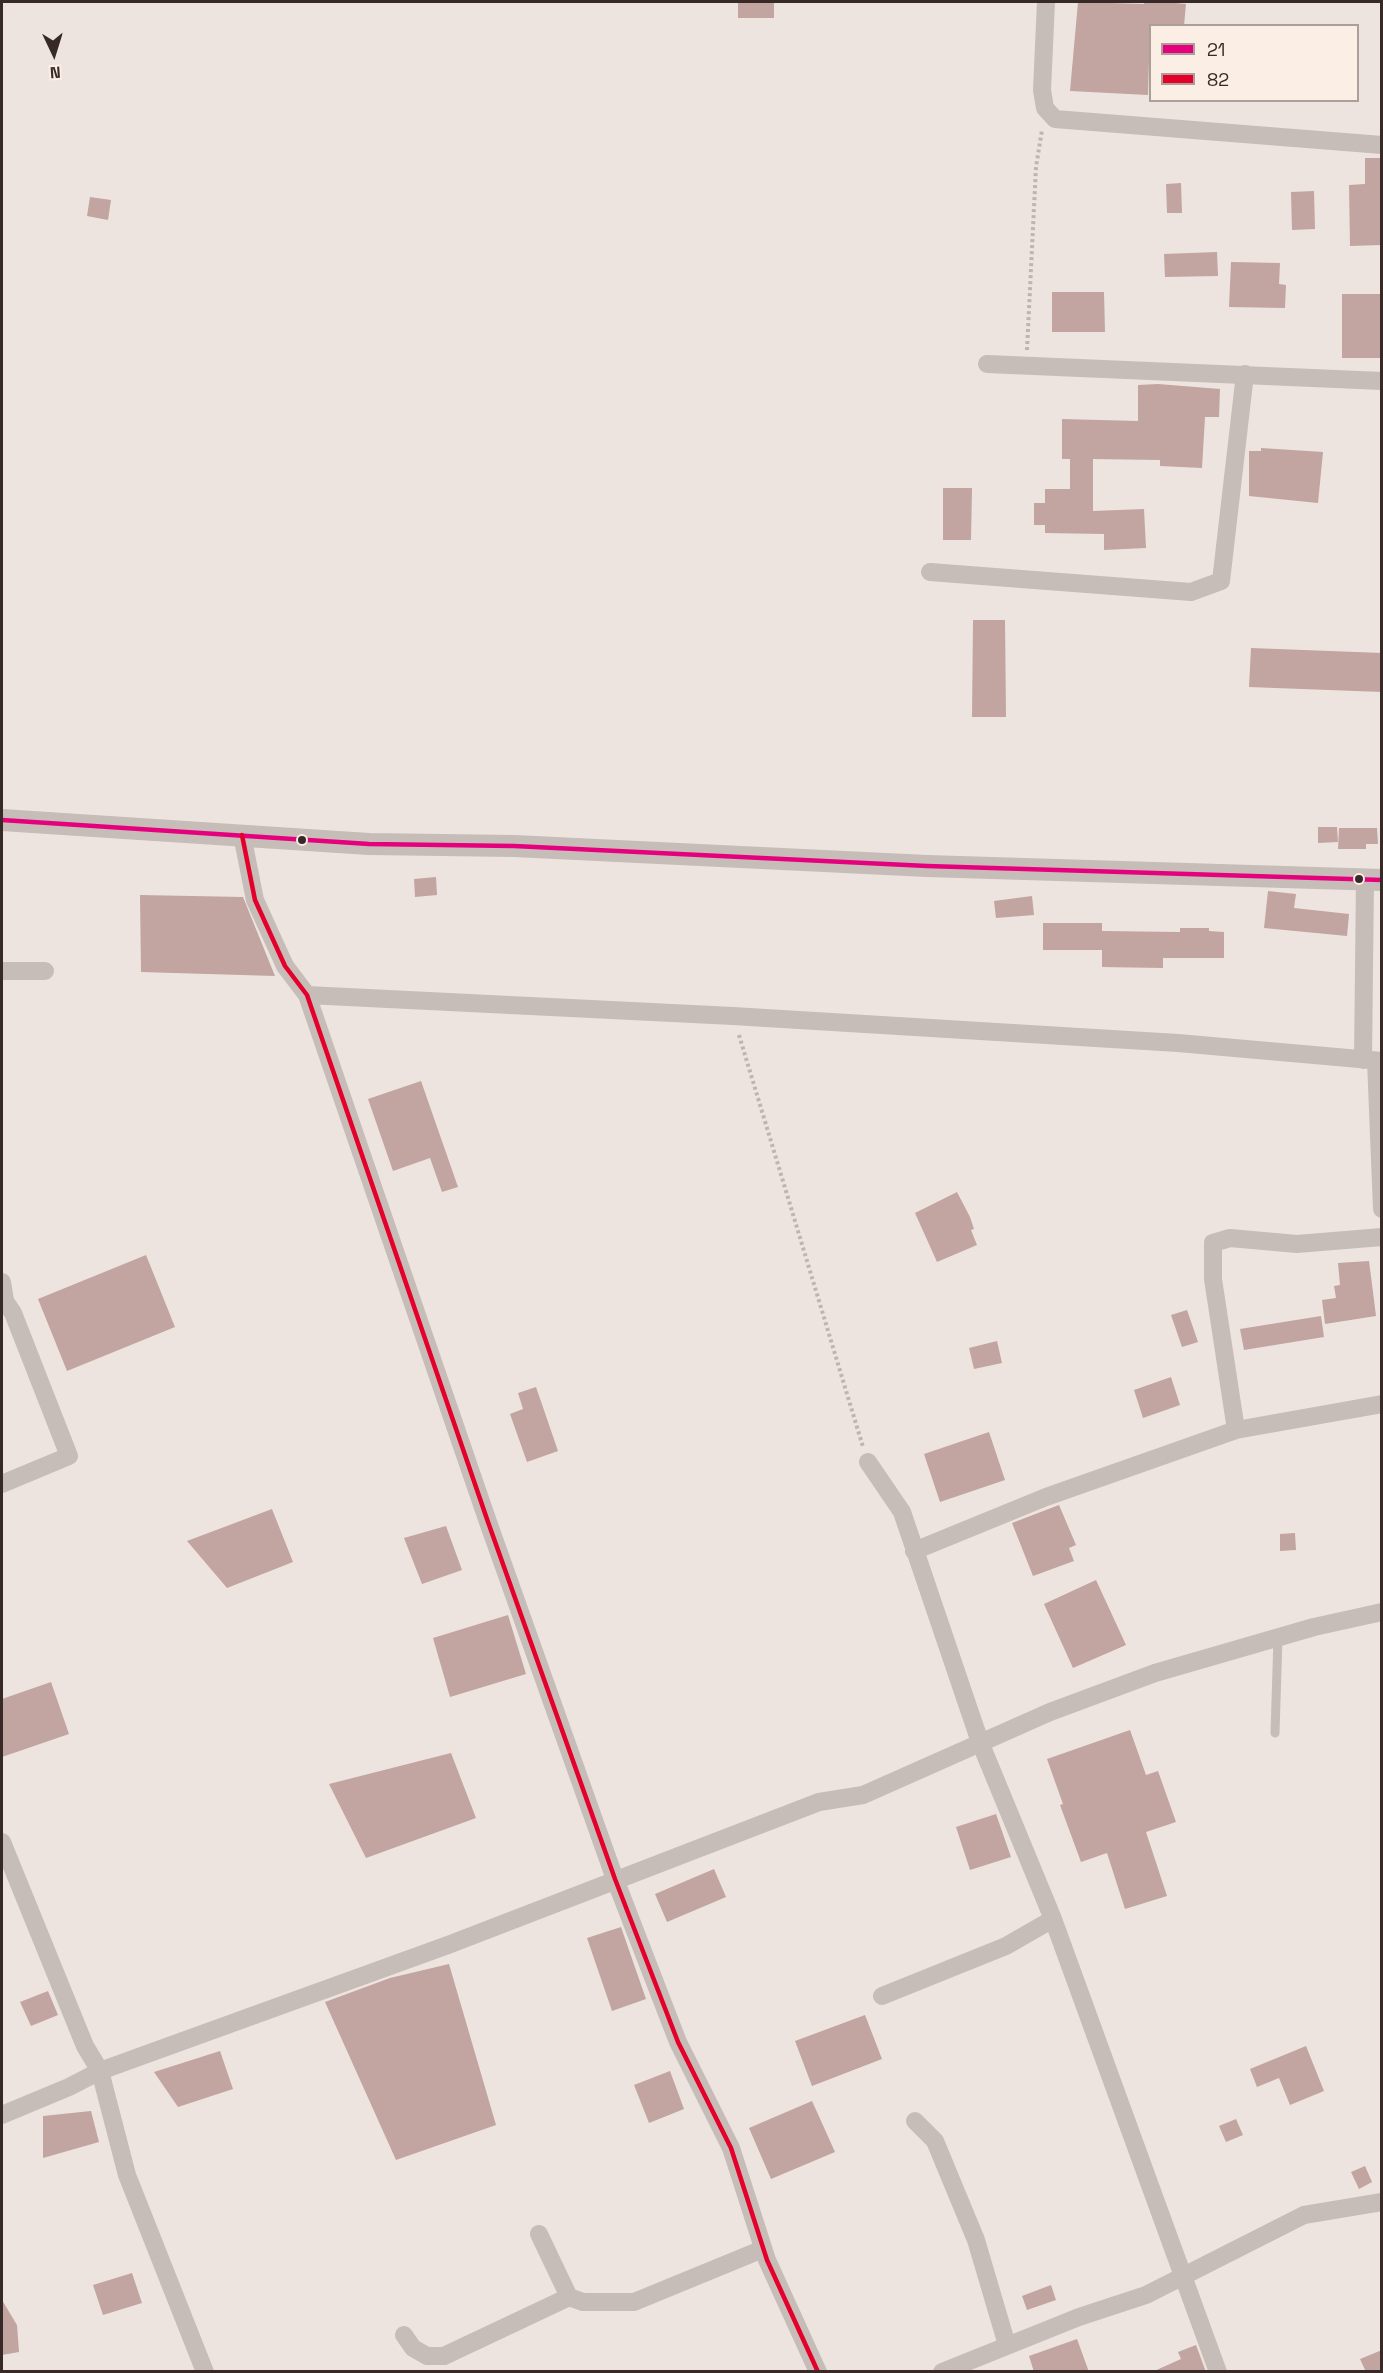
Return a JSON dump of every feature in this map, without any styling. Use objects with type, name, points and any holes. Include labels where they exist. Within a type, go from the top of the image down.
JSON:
[{"type":"street","points":[[1046,2],[1042,90],[1046,108],[1055,119],[1382,145]]},
{"type":"street","points":[[987,364],[1382,381]]},
{"type":"street","points":[[930,572],[1191,592],[1221,581],[1245,374]]},
{"type":"street","points":[[2,820],[369,844],[514,846],[927,866],[1373,880],[1374,1061],[1382,1209]]},
{"type":"street","points":[[242,835],[255,900],[285,966],[307,995],[488,1522],[615,1880],[678,2042],[731,2148],[764,2249],[818,2372]]},
{"type":"street","points":[[2,971],[45,971]]},
{"type":"street","points":[[307,995],[733,1016],[1178,1043],[1374,1061]]},
{"type":"street","points":[[1236,1430],[1213,1279],[1214,1243],[1230,1238],[1297,1244],[1382,1237]]},
{"type":"street","points":[[2,1282],[5,1301],[13,1313],[69,1456],[44,1469],[2,1484]]},
{"type":"street","points":[[914,1551],[1046,1497],[1236,1430],[1382,1404]]},
{"type":"street","points":[[868,1462],[902,1512],[980,1742],[1053,1919],[1218,2372]]},
{"type":"street","points":[[2,2115],[69,2087],[100,2071],[448,1945],[819,1802],[863,1795],[1050,1712],[1155,1673],[1278,1638],[1382,1612]]},
{"type":"street","points":[[2,1842],[85,2046],[100,2071],[127,2175],[205,2372]]},
{"type":"street","points":[[882,1996],[1006,1946],[1053,1919]]},
{"type":"street","points":[[915,2121],[935,2141],[972,2229],[1007,2345]]},
{"type":"street","points":[[942,2372],[1079,2317],[1146,2295],[1182,2278],[1200,2265],[1304,2215],[1382,2202]]},
{"type":"street","points":[[539,2234],[569,2298]]},
{"type":"street","points":[[404,2335],[412,2348],[427,2356],[444,2356],[569,2298],[583,2302],[634,2302],[764,2249]]},
{"type":"lane","points":[[1275,1733],[1278,1638]]},
{"type":"path","points":[[1026,366],[1036,167],[1046,108]]},
{"type":"path","points":[[733,1016],[868,1462]]},
{"type":"building","points":[[738,2],[774,2],[774,18],[738,18]]},
{"type":"building","points":[[1078,2],[1186,4],[1184,24],[1149,24],[1148,95],[1070,91]]},
{"type":"building","points":[[1365,158],[1382,158],[1382,245],[1350,246],[1349,185],[1365,184]]},
{"type":"building","points":[[1181,183],[1182,213],[1167,213],[1166,184]]},
{"type":"building","points":[[1314,191],[1315,229],[1292,230],[1291,192]]},
{"type":"building","points":[[90,197],[111,200],[108,220],[87,216]]},
{"type":"building","points":[[1217,252],[1218,276],[1165,277],[1164,254]]},
{"type":"building","points":[[1231,262],[1280,263],[1279,284],[1286,285],[1285,308],[1229,307]]},
{"type":"building","points":[[1052,292],[1104,292],[1105,332],[1052,332]]},
{"type":"building","points":[[1342,294],[1382,294],[1382,358],[1342,358]]},
{"type":"building","points":[[1158,384],[1220,389],[1219,417],[1205,417],[1202,468],[1160,466],[1160,460],[1093,459],[1093,511],[1144,509],[1146,548],[1104,550],[1104,534],[1045,533],[1045,525],[1034,525],[1034,503],[1045,503],[1045,489],[1070,489],[1070,459],[1062,459],[1062,419],[1138,421],[1138,385]]},
{"type":"building","points":[[1261,448],[1323,452],[1318,503],[1249,496],[1249,451],[1261,451]]},
{"type":"building","points":[[943,488],[972,488],[971,540],[943,540]]},
{"type":"building","points":[[973,620],[1005,620],[1006,717],[972,717]]},
{"type":"building","points":[[1251,648],[1382,653],[1382,692],[1249,687]]},
{"type":"building","points":[[1318,827],[1337,827],[1338,842],[1318,843]]},
{"type":"building","points":[[1339,828],[1377,828],[1378,844],[1366,844],[1366,849],[1338,849]]},
{"type":"building","points":[[436,877],[437,895],[415,897],[414,879]]},
{"type":"building","points":[[1268,891],[1296,894],[1294,908],[1349,914],[1347,936],[1264,928]]},
{"type":"building","points":[[140,895],[243,897],[275,976],[141,972]]},
{"type":"building","points":[[1032,896],[1034,915],[996,918],[994,901]]},
{"type":"building","points":[[1043,923],[1102,923],[1102,931],[1180,932],[1180,928],[1209,928],[1209,931],[1224,932],[1224,958],[1163,958],[1163,968],[1102,967],[1102,950],[1043,950]]},
{"type":"building","points":[[421,1081],[458,1187],[442,1192],[430,1158],[393,1171],[368,1099]]},
{"type":"building","points":[[957,1192],[970,1217],[974,1229],[971,1230],[977,1245],[937,1262],[915,1213]]},
{"type":"building","points":[[146,1255],[175,1327],[67,1371],[38,1299]]},
{"type":"building","points":[[1369,1261],[1376,1316],[1325,1324],[1322,1300],[1336,1298],[1334,1286],[1340,1285],[1338,1263]]},
{"type":"building","points":[[1187,1310],[1198,1342],[1182,1347],[1171,1315]]},
{"type":"building","points":[[1321,1316],[1324,1337],[1244,1350],[1240,1329]]},
{"type":"building","points":[[997,1341],[1002,1363],[974,1369],[969,1348]]},
{"type":"building","points":[[1171,1377],[1180,1405],[1143,1418],[1134,1390]]},
{"type":"building","points":[[536,1387],[558,1451],[527,1462],[510,1414],[523,1409],[518,1393]]},
{"type":"building","points":[[989,1432],[1005,1480],[940,1502],[924,1454]]},
{"type":"building","points":[[1059,1505],[1076,1545],[1069,1548],[1074,1561],[1033,1576],[1012,1523]]},
{"type":"building","points":[[272,1509],[293,1562],[227,1588],[187,1541]]},
{"type":"building","points":[[446,1526],[462,1570],[422,1584],[404,1538]]},
{"type":"building","points":[[1295,1533],[1296,1550],[1280,1551],[1280,1534]]},
{"type":"building","points":[[1096,1580],[1126,1645],[1073,1668],[1044,1604]]},
{"type":"building","points":[[508,1615],[526,1674],[450,1697],[433,1638]]},
{"type":"building","points":[[51,1682],[69,1734],[2,1757],[2,1699]]},
{"type":"building","points":[[1130,1730],[1146,1775],[1158,1771],[1176,1822],[1146,1832],[1167,1896],[1125,1909],[1107,1853],[1081,1862],[1060,1805],[1063,1804],[1047,1759]]},
{"type":"building","points":[[451,1753],[476,1818],[366,1858],[329,1784]]},
{"type":"building","points":[[996,1814],[1011,1857],[970,1870],[956,1827]]},
{"type":"building","points":[[714,1869],[726,1897],[667,1922],[655,1894]]},
{"type":"building","points":[[621,1927],[646,1999],[612,2011],[587,1938]]},
{"type":"building","points":[[449,1964],[496,2125],[396,2160],[325,2002],[390,1978]]},
{"type":"building","points":[[48,1991],[58,2015],[31,2026],[20,2002]]},
{"type":"building","points":[[865,2015],[882,2059],[812,2086],[795,2041]]},
{"type":"building","points":[[1306,2046],[1324,2091],[1290,2105],[1279,2078],[1257,2087],[1250,2069]]},
{"type":"building","points":[[220,2051],[233,2089],[178,2107],[154,2072]]},
{"type":"building","points":[[670,2071],[684,2109],[649,2123],[634,2085]]},
{"type":"building","points":[[812,2101],[835,2152],[771,2179],[749,2128]]},
{"type":"building","points":[[91,2111],[99,2142],[43,2158],[43,2116]]},
{"type":"building","points":[[1236,2119],[1243,2135],[1226,2142],[1219,2126]]},
{"type":"building","points":[[1365,2166],[1372,2182],[1359,2189],[1351,2172]]},
{"type":"building","points":[[132,2273],[142,2303],[103,2315],[93,2285]]},
{"type":"building","points":[[1051,2285],[1056,2300],[1027,2310],[1022,2296]]},
{"type":"building","points":[[2,2300],[17,2325],[19,2352],[2,2355]]},
{"type":"building","points":[[1077,2339],[1089,2372],[1034,2372],[1029,2356]]},
{"type":"building","points":[[1196,2345],[1206,2372],[1152,2372],[1181,2359],[1178,2352]]},
{"type":"building","points":[[1382,2350],[1382,2372],[1366,2372],[1360,2359]]},
{"type":"transit line","name":"21","points":[[2,820],[369,844],[514,846],[927,866],[1382,880]]},
{"type":"transit line","name":"82","points":[[242,835],[255,900],[285,966],[307,995],[488,1522],[615,1879],[678,2042],[731,2148],[767,2260],[818,2372]]}]
